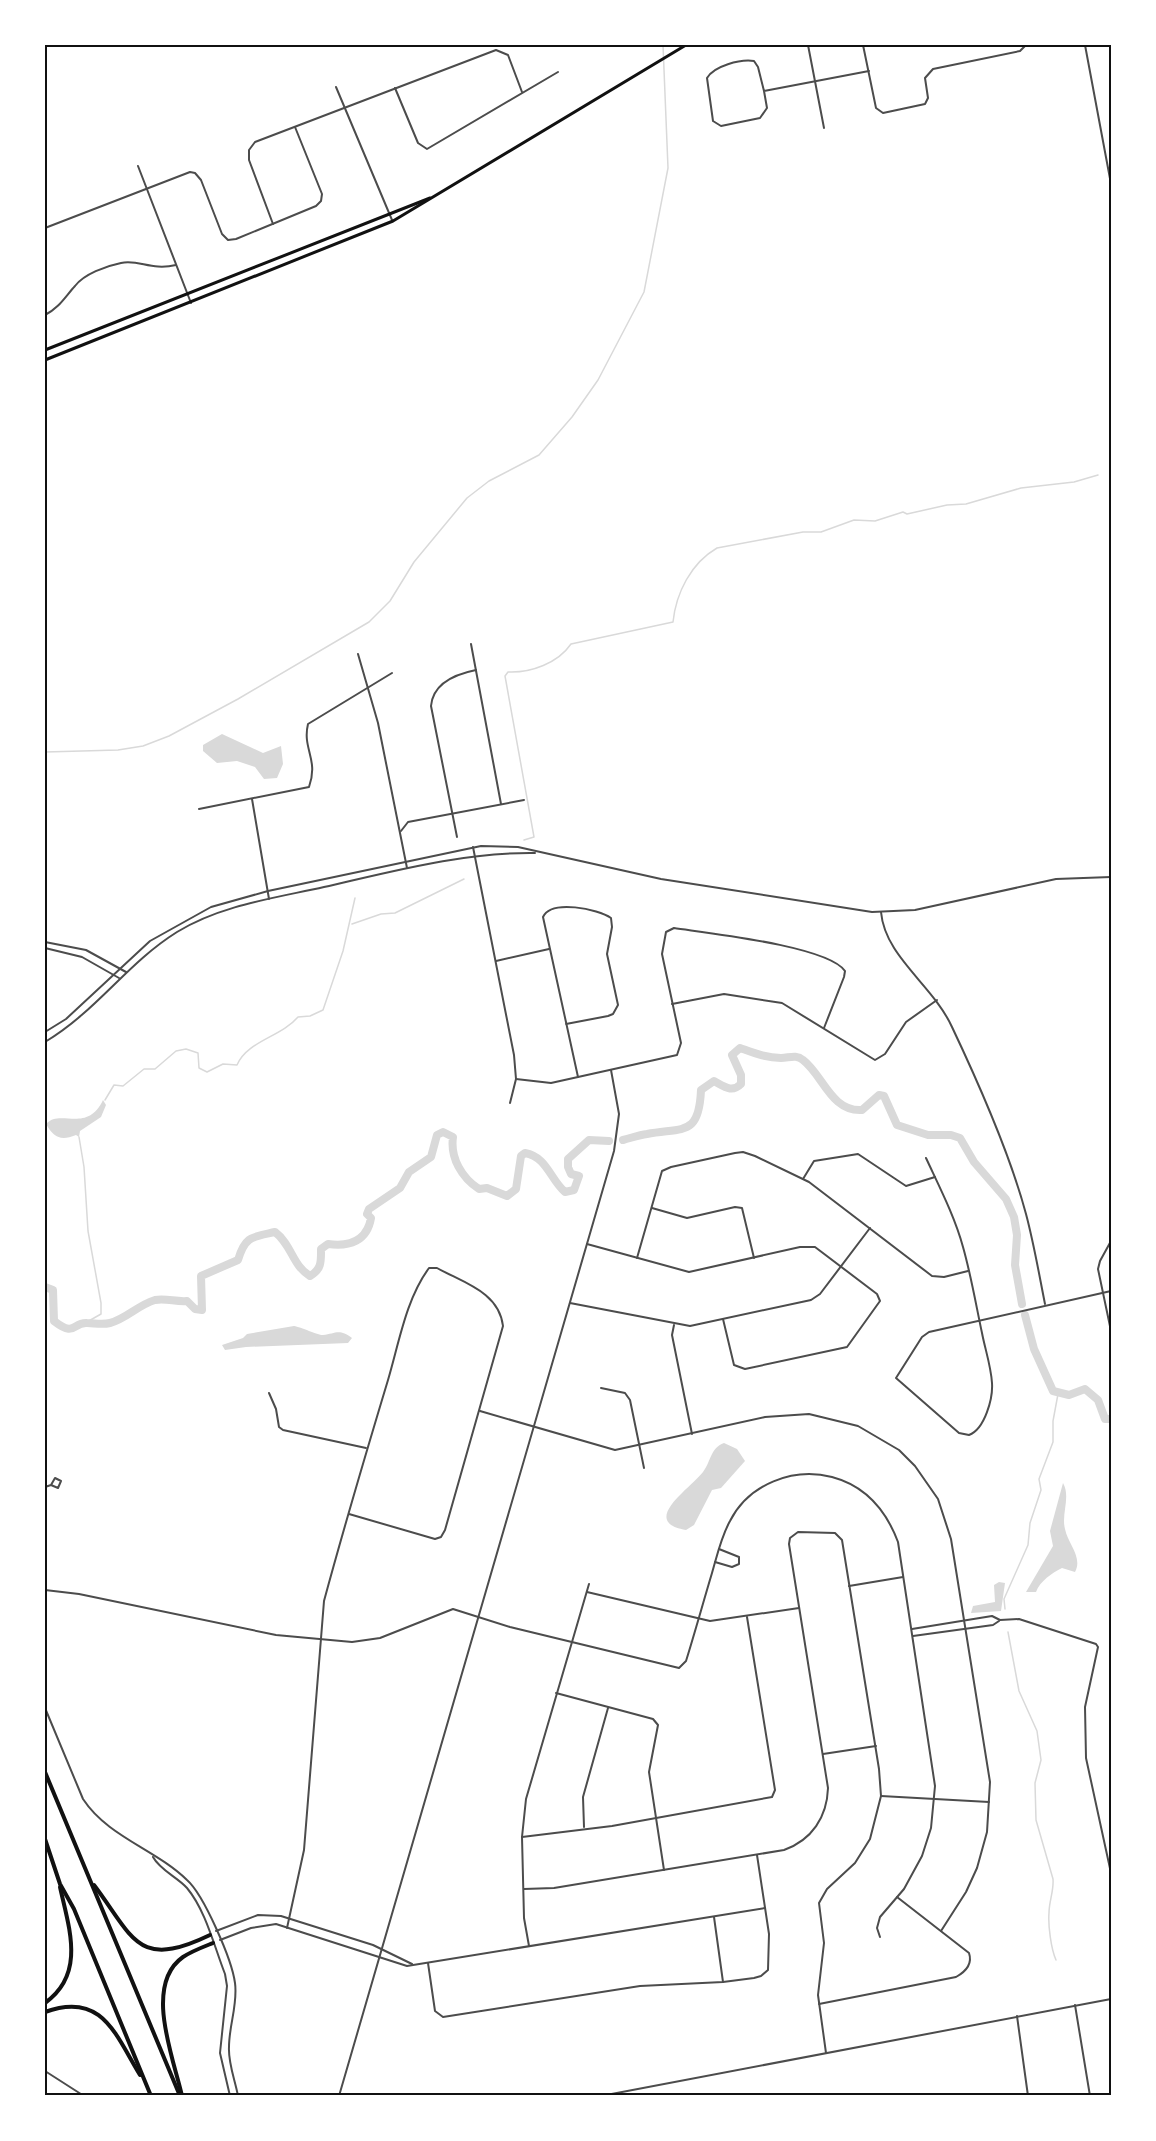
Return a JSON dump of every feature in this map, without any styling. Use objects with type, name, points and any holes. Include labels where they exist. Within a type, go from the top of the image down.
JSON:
[{"type":"highway","points":[[45,1772],[181,2096]]},
{"type":"highway","points":[[45,1839],[60,1884],[70,1930],[70,1969],[66,1983],[58,1994],[45,2003]]},
{"type":"highway","points":[[90,1880],[125,1929],[146,1947],[156,1951],[172,1950],[210,1935]]},
{"type":"highway","points":[[60,1884],[74,1909],[151,2096]]},
{"type":"highway","points":[[181,2096],[165,2027],[164,1989],[177,1962],[213,1943]]},
{"type":"highway","points":[[45,2012],[67,2005],[92,2010],[114,2031],[147,2086]]},
{"type":"main road","points":[[45,360],[393,221],[686,45]]},
{"type":"main road","points":[[45,350],[438,195]]},
{"type":"street","points":[[808,45],[824,128]]},
{"type":"street","points":[[864,45],[876,108],[883,113],[925,104],[928,98],[925,78],[933,69],[1020,51],[1026,45]]},
{"type":"street","points":[[1085,45],[1111,184]]},
{"type":"street","points":[[273,224],[249,160],[249,150],[255,142],[496,50],[508,55],[522,92]]},
{"type":"street","points":[[751,60],[758,67],[764,91],[767,108],[760,118],[721,126],[713,121],[706,82],[710,73],[727,65],[751,60]]},
{"type":"street","points":[[764,91],[868,71]]},
{"type":"street","points":[[395,88],[418,143],[427,149],[558,72]]},
{"type":"street","points":[[336,87],[393,221]]},
{"type":"street","points":[[45,228],[185,173],[195,173],[201,180],[222,234],[232,241],[316,206],[322,197],[295,127]]},
{"type":"street","points":[[138,166],[191,303]]},
{"type":"street","points":[[45,315],[59,306],[80,280],[118,264],[132,262],[159,269],[176,265]]},
{"type":"street","points":[[471,644],[501,804]]},
{"type":"street","points":[[358,654],[370,688],[407,868]]},
{"type":"street","points":[[457,837],[431,706],[432,697],[450,678],[476,670]]},
{"type":"street","points":[[199,809],[309,787],[314,771],[308,744],[308,724],[392,673]]},
{"type":"street","points":[[252,799],[269,899]]},
{"type":"street","points":[[400,832],[408,822],[524,800]]},
{"type":"street","points":[[45,1032],[66,1019],[119,967],[150,941],[211,907],[268,891],[495,844],[661,879],[881,912],[915,910],[1056,879],[1111,877]]},
{"type":"street","points":[[473,848],[510,1030],[516,1079],[510,1103]]},
{"type":"street","points":[[45,1042],[71,1027],[101,1001],[126,972],[179,931],[212,914],[407,868],[502,852],[538,853]]},
{"type":"street","points":[[566,1024],[608,1016],[617,1010],[607,954],[612,927],[610,918],[566,906],[548,909],[543,916],[549,949],[578,1077]]},
{"type":"street","points":[[881,912],[888,942],[937,1000],[961,1046],[1015,1179],[1026,1215],[1045,1304]]},
{"type":"street","points":[[516,1079],[551,1083],[676,1055],[681,1043],[662,954],[666,932],[674,928],[799,949],[839,965],[845,971],[844,977],[824,1028]]},
{"type":"street","points":[[45,942],[86,950],[126,972]]},
{"type":"street","points":[[45,948],[75,954],[120,979]]},
{"type":"street","points":[[495,961],[549,949]]},
{"type":"street","points":[[672,1004],[724,994],[782,1003],[870,1058],[878,1060],[885,1054],[906,1022],[937,1000]]},
{"type":"street","points":[[339,2096],[587,1244],[619,1124],[611,1070]]},
{"type":"street","points":[[637,1258],[662,1171],[666,1168],[743,1152],[803,1179],[932,1276],[944,1277],[968,1271]]},
{"type":"street","points":[[803,1179],[814,1161],[852,1154],[865,1156],[906,1186],[935,1177]]},
{"type":"street","points":[[926,1158],[963,1246],[968,1271],[979,1321],[990,1372],[992,1394],[982,1422],[973,1434],[959,1433],[896,1378],[922,1337],[929,1332],[979,1321],[1045,1304],[1111,1291]]},
{"type":"street","points":[[652,1208],[687,1218],[742,1208],[754,1258]]},
{"type":"street","points":[[570,1302],[690,1326],[816,1298],[870,1228]]},
{"type":"street","points":[[1111,1241],[1098,1269],[1111,1331]]},
{"type":"street","points":[[587,1244],[689,1272],[810,1246],[877,1294],[880,1300],[847,1347],[740,1369],[734,1365],[723,1319]]},
{"type":"street","points":[[287,1928],[304,1850],[324,1601],[367,1448],[414,1294],[429,1268],[437,1269],[490,1297],[502,1315],[503,1326],[441,1538],[427,1537],[349,1514]]},
{"type":"street","points":[[674,1324],[672,1335],[692,1434]]},
{"type":"street","points":[[601,1388],[628,1396],[644,1468]]},
{"type":"street","points":[[269,1393],[276,1409],[279,1427],[283,1430],[367,1448]]},
{"type":"street","points":[[480,1411],[615,1450],[765,1417],[809,1414],[858,1426],[899,1450],[927,1480],[946,1519],[988,1758],[987,1832],[977,1868],[966,1892],[941,1931]]},
{"type":"street","points":[[45,1590],[79,1594],[259,1632],[320,1639],[366,1641],[453,1609],[479,1618],[679,1668],[686,1661],[719,1549],[730,1520],[747,1498],[782,1478],[813,1474],[843,1480],[860,1489],[878,1504],[892,1526],[898,1542],[934,1767],[935,1799],[931,1828],[922,1856],[897,1898],[880,1917],[877,1928],[880,1938]]},
{"type":"street","points":[[45,1487],[51,1485]]},
{"type":"street","points":[[524,1889],[554,1888],[757,1855],[795,1846],[807,1838],[821,1819],[828,1788],[789,1544],[793,1534],[827,1531],[840,1535],[876,1746],[881,1796],[876,1826],[864,1851],[842,1877],[826,1889],[819,1903],[824,1943],[818,2005],[826,2053]]},
{"type":"street","points":[[715,1562],[732,1567],[739,1564],[739,1557],[719,1549]]},
{"type":"street","points":[[849,1586],[903,1577]]},
{"type":"street","points":[[529,1946],[522,1837],[529,1782],[589,1584]]},
{"type":"street","points":[[586,1592],[698,1619],[719,1621],[799,1608]]},
{"type":"street","points":[[912,1629],[992,1616],[1000,1620],[1018,1619],[1096,1644],[1098,1647],[1085,1707],[1084,1738],[1092,1788],[1111,1873]]},
{"type":"street","points":[[522,1837],[768,1799],[775,1794],[747,1617]]},
{"type":"street","points":[[914,1636],[993,1625],[1000,1620]]},
{"type":"street","points":[[555,1693],[653,1719],[658,1725],[649,1772],[663,1870]]},
{"type":"street","points":[[585,1828],[583,1797],[608,1707]]},
{"type":"street","points":[[45,1708],[83,1799],[92,1813],[153,1857],[176,1870],[190,1882],[200,1896],[220,1940],[236,1985],[229,2046],[238,2096]]},
{"type":"street","points":[[823,1755],[876,1746]]},
{"type":"street","points":[[881,1796],[989,1802]]},
{"type":"street","points":[[428,1963],[435,2011],[443,2018],[640,1986],[723,1982],[762,1976],[768,1970],[770,1948],[757,1855]]},
{"type":"street","points":[[153,1857],[156,1863],[187,1888],[195,1900],[213,1943],[227,1986],[220,2053],[230,2096]]},
{"type":"street","points":[[818,2005],[956,1977],[963,1973],[970,1964],[969,1953],[897,1898]]},
{"type":"street","points":[[213,1943],[264,1924],[287,1928],[407,1966],[765,1908]]},
{"type":"street","points":[[210,1935],[258,1915],[289,1919],[364,1942],[412,1964]]},
{"type":"street","points":[[714,1917],[723,1982]]},
{"type":"street","points":[[601,2096],[1111,1999]]},
{"type":"street","points":[[1075,2005],[1090,2096]]},
{"type":"street","points":[[1017,2016],[1028,2096]]},
{"type":"street","points":[[45,2070],[84,2096]]},
{"type":"street","points":[[225,2077],[234,2074]]},
{"type":"shaded area","points":[[222,734],[263,753],[281,746],[283,764],[277,778],[264,779],[255,767],[237,761],[217,763],[203,751],[203,745]]},
{"type":"shaded area","points":[[103,1100],[106,1105],[101,1117],[80,1131],[79,1137],[76,1135],[66,1138],[58,1137],[46,1124],[59,1118],[89,1116],[97,1110]]},
{"type":"shaded area","points":[[294,1326],[321,1335],[340,1332],[352,1338],[348,1343],[246,1347],[225,1350],[222,1345],[243,1338],[247,1334]]},
{"type":"shaded area","points":[[724,1443],[737,1449],[745,1461],[721,1488],[712,1490],[694,1525],[686,1530],[672,1526],[667,1520],[667,1512],[672,1504],[703,1472],[716,1448]]},
{"type":"shaded area","points":[[1063,1483],[1066,1494],[1064,1523],[1076,1556],[1075,1572],[1062,1568],[1043,1581],[1036,1592],[1026,1592],[1053,1546],[1050,1531]]},
{"type":"shaded area","points":[[999,1582],[1005,1583],[1001,1611],[971,1613],[973,1606],[995,1602],[994,1585]]},
{"type":"waterway","points":[[45,752],[118,750],[143,746],[169,736],[238,699],[369,622],[390,601],[414,562],[467,498],[489,481],[539,455],[572,417],[598,380],[644,292],[668,168],[663,45]]},
{"type":"waterway","points":[[524,840],[534,837],[505,676],[508,672],[526,671],[543,666],[559,657],[571,644],[673,622],[677,600],[686,580],[692,570],[717,548],[803,532],[821,532],[854,520],[875,521],[903,512],[907,514],[947,505],[966,504],[1021,488],[1074,482],[1098,475]]},
{"type":"waterway","points":[[352,924],[381,914],[395,913],[464,879]]},
{"type":"waterway","points":[[105,1100],[114,1085],[123,1086],[144,1069],[155,1069],[176,1051],[186,1049],[198,1053],[199,1068],[207,1072],[223,1064],[237,1065],[248,1050],[283,1030],[298,1017],[310,1016],[323,1010],[343,951],[355,898]]},
{"type":"waterway","points":[[623,1140],[644,1134],[679,1129],[693,1123],[700,1105],[701,1090],[714,1081],[731,1089],[741,1084],[741,1075],[732,1055],[740,1048],[770,1057],[800,1058],[835,1099],[843,1105],[851,1109],[862,1110],[879,1095],[884,1096],[897,1125],[928,1135],[951,1135],[960,1138],[974,1162],[1006,1199],[1014,1217],[1017,1235],[1015,1265],[1022,1304]]},
{"type":"waterway","points":[[45,1287],[53,1290],[54,1321],[70,1329],[82,1323],[110,1323],[155,1300],[187,1301],[195,1309],[202,1310],[201,1276],[238,1260],[244,1246],[255,1237],[275,1232],[281,1237],[295,1261],[304,1271],[310,1276],[317,1271],[321,1249],[328,1244],[350,1243],[361,1237],[369,1226],[371,1218],[367,1214],[369,1209],[400,1188],[409,1172],[431,1157],[437,1135],[443,1132],[453,1137],[455,1160],[467,1179],[479,1189],[487,1188],[507,1196],[516,1189],[521,1156],[525,1153],[538,1159],[565,1192],[574,1190],[579,1176],[571,1174],[568,1159],[589,1140],[609,1141]]},
{"type":"waterway","points":[[79,1137],[84,1167],[88,1231],[101,1303],[101,1314],[87,1322]]},
{"type":"waterway","points":[[1025,1315],[1034,1349],[1053,1391],[1069,1395],[1085,1389],[1098,1400],[1105,1419],[1111,1419]]},
{"type":"waterway","points":[[1005,1609],[1004,1599],[1028,1545],[1030,1523],[1041,1490],[1039,1479],[1053,1442],[1053,1421],[1058,1394]]},
{"type":"waterway","points":[[1008,1632],[1019,1691],[1037,1731],[1041,1760],[1035,1783],[1036,1820],[1053,1879],[1049,1924],[1056,1960]]}]
